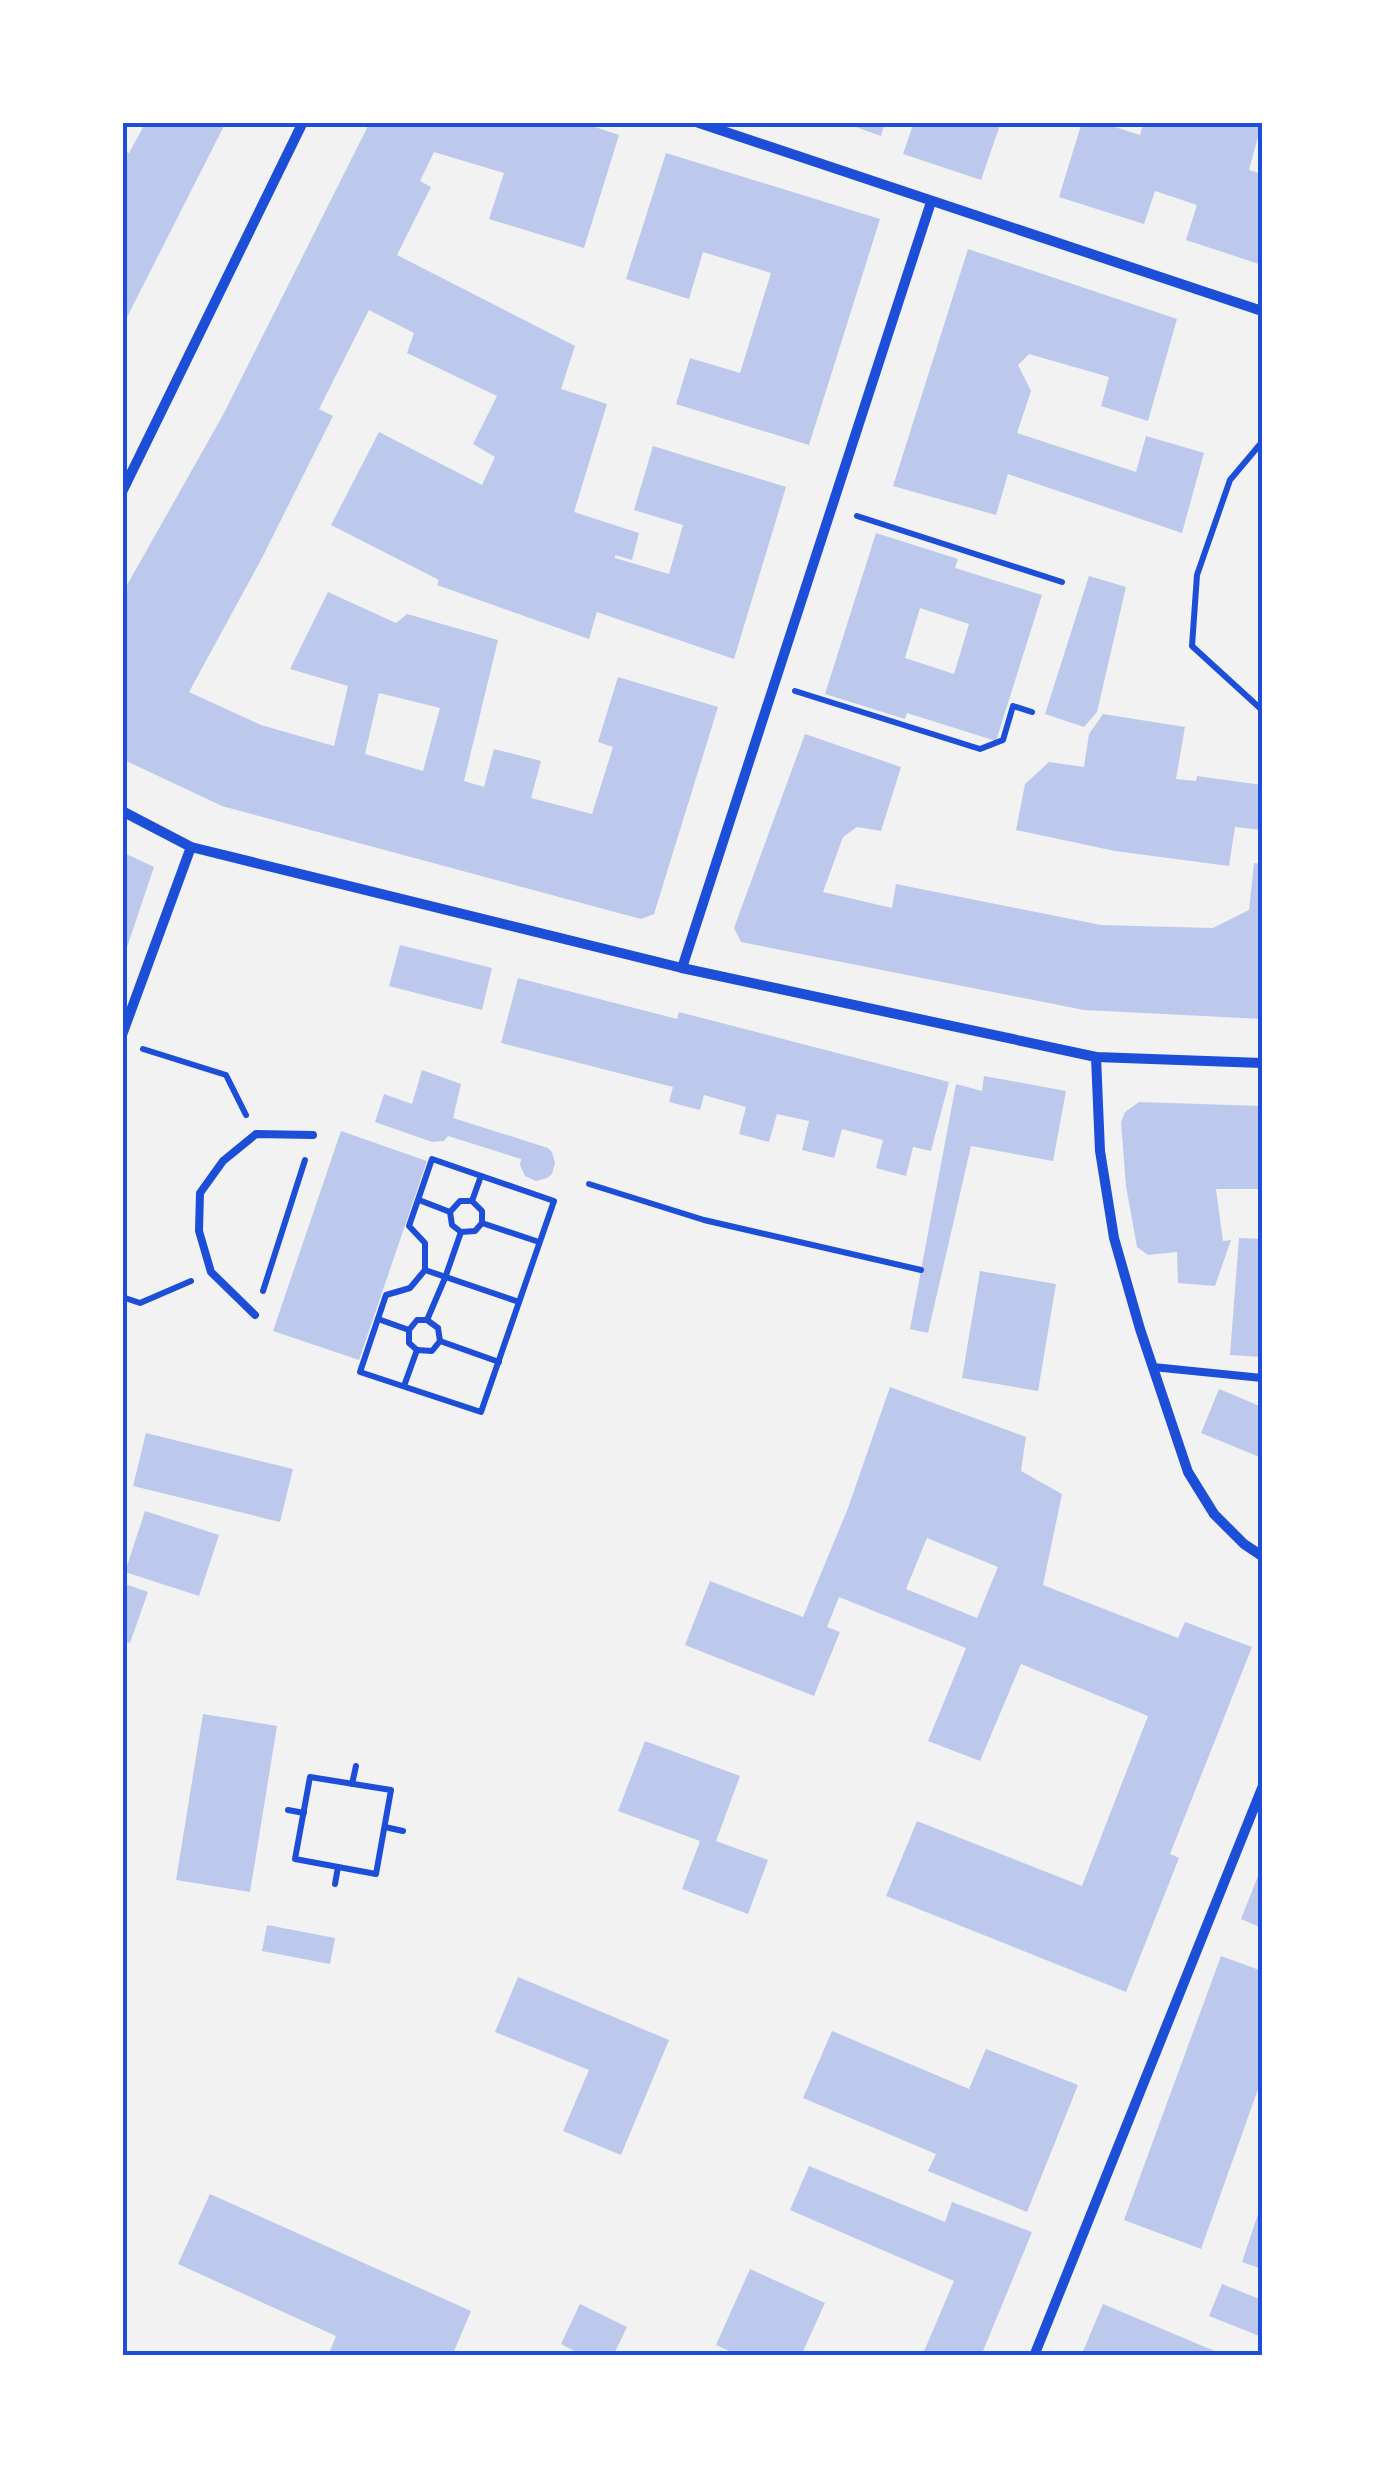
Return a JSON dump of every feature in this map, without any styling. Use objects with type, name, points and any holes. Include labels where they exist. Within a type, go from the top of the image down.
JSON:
[{"type":"street","points":[[122,492],[303,122]]},
{"type":"street","points":[[696,122],[1262,311]]},
{"type":"street","points":[[682,968],[931,202]]},
{"type":"street","points":[[122,811],[190,847],[682,968],[1096,1057],[1262,1063]]},
{"type":"street","points":[[122,1035],[190,847]]},
{"type":"street","points":[[1096,1057],[1100,1152],[1114,1238],[1153,1368],[1188,1472],[1214,1514],[1262,1556]]},
{"type":"street","points":[[1034,2356],[1262,1788]]},
{"type":"lane","points":[[256,1315],[211,1272],[199,1231],[200,1194],[224,1162],[256,1134],[313,1135]]},
{"type":"lane","points":[[1153,1368],[1262,1378]]},
{"type":"path","points":[[1262,442],[1230,480],[1197,575],[1192,646],[1262,710]]},
{"type":"path","points":[[832,508],[1062,582]]},
{"type":"path","points":[[774,684],[980,748],[1003,740],[1013,706],[1032,712]]},
{"type":"path","points":[[143,1049],[226,1075],[256,1134]]},
{"type":"path","points":[[256,1315],[313,1135]]},
{"type":"path","points":[[432,1159],[554,1200],[481,1412],[360,1372],[386,1295],[410,1288],[425,1270],[425,1244],[410,1226],[418,1200],[432,1159]]},
{"type":"path","points":[[472,1201],[481,1176]]},
{"type":"path","points":[[589,1184],[704,1220],[921,1270]]},
{"type":"path","points":[[418,1200],[450,1212]]},
{"type":"path","points":[[460,1201],[472,1201],[482,1211],[482,1223],[475,1230],[461,1232],[452,1225],[450,1212],[460,1201]]},
{"type":"path","points":[[482,1223],[539,1242]]},
{"type":"path","points":[[427,1320],[461,1232]]},
{"type":"path","points":[[425,1270],[519,1302]]},
{"type":"path","points":[[122,1298],[140,1303],[211,1272]]},
{"type":"path","points":[[378,1319],[408,1330]]},
{"type":"path","points":[[417,1320],[427,1320],[438,1328],[440,1341],[432,1351],[417,1350],[409,1342],[408,1330],[417,1320]]},
{"type":"path","points":[[440,1341],[499,1362]]},
{"type":"path","points":[[404,1386],[417,1350]]},
{"type":"path","points":[[352,1784],[356,1766]]},
{"type":"path","points":[[310,1777],[391,1790],[376,1874],[296,1860],[304,1813],[310,1777]]},
{"type":"path","points":[[288,1810],[304,1813]]},
{"type":"path","points":[[385,1827],[403,1831]]},
{"type":"path","points":[[335,1884],[338,1867]]},
{"type":"building","points":[[146,122],[226,122],[122,327],[122,150],[129,153]]},
{"type":"building","points":[[370,122],[580,122],[619,135],[584,248],[489,219],[504,173],[434,152],[420,181],[431,187],[397,255],[575,346],[561,389],[607,404],[574,512],[639,533],[632,560],[615,558],[669,574],[683,525],[634,510],[653,446],[786,487],[734,659],[597,612],[589,639],[437,585],[439,580],[331,525],[379,432],[482,485],[495,457],[473,444],[497,396],[407,353],[414,333],[369,310],[319,409],[333,416],[189,692],[261,725],[334,746],[348,686],[290,669],[328,592],[396,623],[407,614],[498,640],[464,781],[484,787],[494,749],[541,761],[531,798],[592,814],[613,747],[598,742],[618,677],[718,707],[654,914],[641,919],[222,806],[122,759],[122,594],[223,415]],"holes":[[[379,693],[440,708],[423,771],[365,754]]]},
{"type":"building","points":[[842,122],[885,122],[881,136]]},
{"type":"building","points":[[914,122],[1001,122],[981,180],[903,154]]},
{"type":"building","points":[[1082,122],[1099,122],[1140,135],[1144,122],[1262,122],[1249,170],[1262,174],[1262,265],[1186,240],[1197,205],[1155,191],[1144,224],[1059,197]]},
{"type":"building","points":[[666,153],[880,219],[809,445],[676,404],[690,358],[740,373],[771,273],[703,252],[689,299],[626,279]]},
{"type":"building","points":[[968,249],[1177,319],[1148,421],[1101,406],[1109,377],[1029,354],[1018,365],[1031,391],[1017,433],[1136,472],[1146,436],[1204,453],[1182,533],[1008,474],[996,515],[893,486]]},
{"type":"building","points":[[876,533],[958,559],[955,568],[1042,595],[996,741],[907,713],[905,719],[825,694]],"holes":[[[920,608],[969,624],[954,674],[905,658]]]},
{"type":"building","points":[[1089,576],[1126,587],[1097,712],[1084,727],[1045,714]]},
{"type":"building","points":[[1103,714],[1185,727],[1176,779],[1196,781],[1197,776],[1262,785],[1262,830],[1235,827],[1229,866],[1115,851],[1016,830],[1025,784],[1049,762],[1084,767],[1089,734]]},
{"type":"building","points":[[805,734],[901,767],[881,831],[857,827],[843,837],[823,892],[892,908],[896,884],[1101,925],[1213,928],[1249,910],[1254,863],[1262,864],[1262,1019],[1084,1010],[741,942],[734,928]]},
{"type":"building","points":[[122,852],[154,867],[123,959],[122,959]]},
{"type":"building","points":[[400,945],[492,968],[482,1010],[389,986]]},
{"type":"building","points":[[518,978],[677,1019],[679,1012],[949,1082],[931,1151],[913,1147],[906,1176],[876,1168],[883,1140],[842,1129],[834,1158],[802,1150],[809,1121],[777,1114],[769,1142],[739,1134],[746,1107],[704,1095],[700,1110],[669,1102],[673,1087],[501,1043]]},
{"type":"building","points":[[422,1070],[461,1084],[453,1118],[548,1148],[555,1163],[552,1174],[536,1181],[525,1176],[521,1159],[448,1136],[444,1141],[432,1142],[375,1122],[384,1094],[412,1104]]},
{"type":"building","points":[[984,1076],[1066,1091],[1053,1161],[971,1146],[928,1333],[910,1329],[956,1084],[982,1091]]},
{"type":"building","points":[[1139,1102],[1262,1106],[1262,1189],[1216,1189],[1223,1241],[1231,1240],[1215,1286],[1178,1283],[1177,1252],[1148,1255],[1137,1247],[1126,1186],[1121,1122],[1125,1112]]},
{"type":"building","points":[[341,1131],[427,1161],[359,1360],[273,1331]]},
{"type":"building","points":[[1239,1238],[1262,1239],[1262,1357],[1230,1355]]},
{"type":"building","points":[[980,1271],[1056,1284],[1038,1391],[962,1378]]},
{"type":"building","points":[[890,1387],[1026,1437],[1021,1471],[1062,1494],[1043,1585],[1178,1638],[1185,1622],[1252,1647],[1170,1854],[1179,1858],[1126,1992],[886,1896],[917,1821],[1082,1886],[1148,1716],[1021,1664],[980,1761],[928,1741],[966,1648],[839,1597],[827,1627],[840,1632],[814,1696],[685,1645],[710,1581],[803,1617],[848,1508]],"holes":[[[927,1538],[998,1567],[977,1618],[906,1589]]]},
{"type":"building","points":[[1219,1389],[1262,1407],[1262,1458],[1201,1433]]},
{"type":"building","points":[[146,1433],[293,1469],[280,1522],[133,1486]]},
{"type":"building","points":[[145,1511],[219,1535],[199,1596],[125,1572]]},
{"type":"building","points":[[122,1583],[148,1592],[130,1643],[122,1641]]},
{"type":"building","points":[[203,1714],[277,1726],[250,1892],[176,1880]]},
{"type":"building","points":[[645,1741],[740,1776],[716,1841],[768,1860],[748,1914],[682,1889],[700,1841],[618,1811]]},
{"type":"building","points":[[1262,1866],[1262,1928],[1241,1919]]},
{"type":"building","points":[[267,1925],[335,1938],[330,1964],[262,1951]]},
{"type":"building","points":[[1221,1956],[1262,1971],[1262,2078],[1201,2249],[1124,2220]]},
{"type":"building","points":[[518,1977],[669,2040],[621,2155],[563,2131],[589,2070],[495,2032]]},
{"type":"building","points":[[832,2031],[969,2089],[986,2049],[1078,2085],[1027,2212],[928,2171],[936,2154],[803,2098]]},
{"type":"building","points":[[809,2166],[945,2222],[952,2202],[1032,2232],[981,2356],[922,2356],[954,2281],[790,2210]]},
{"type":"building","points":[[210,2194],[471,2311],[452,2356],[328,2356],[336,2336],[178,2264]]},
{"type":"building","points":[[1262,2202],[1262,2269],[1242,2262]]},
{"type":"building","points":[[750,2269],[825,2303],[801,2356],[740,2356],[716,2345]]},
{"type":"building","points":[[1222,2284],[1262,2300],[1262,2337],[1209,2316]]},
{"type":"building","points":[[580,2304],[627,2327],[613,2356],[584,2356],[561,2344]]},
{"type":"building","points":[[1103,2304],[1224,2355],[1224,2356],[1081,2356]]}]
